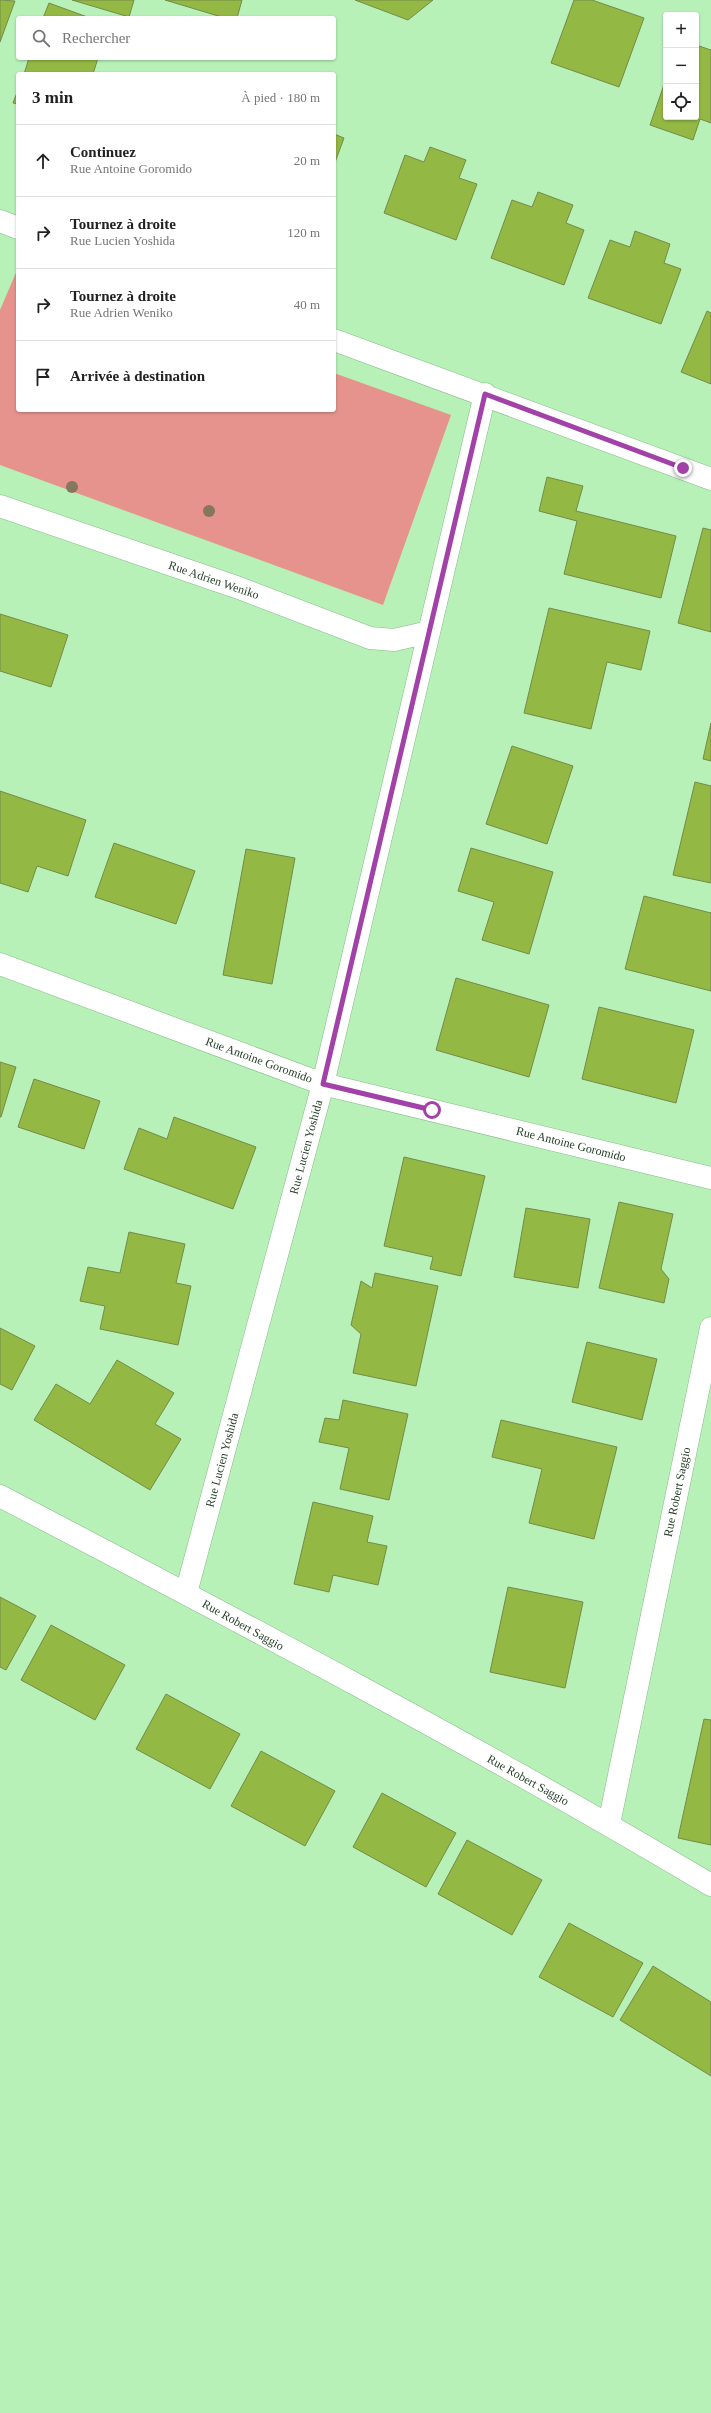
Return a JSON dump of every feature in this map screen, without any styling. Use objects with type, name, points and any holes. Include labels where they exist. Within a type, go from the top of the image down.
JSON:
[{"type":"street","points":[[0,221],[16,227]]},
{"type":"street","points":[[336,341],[485,394],[711,479]]},
{"type":"street","name":"Rue Lucien Yoshida","points":[[186,1593],[323,1084],[485,394]]},
{"type":"street","name":"Rue Adrien Weniko","points":[[0,506],[239,588],[370,638],[394,640],[429,632]]},
{"type":"street","name":"Rue Antoine Goromido","points":[[0,964],[323,1084],[711,1178]]},
{"type":"street","name":"Rue Robert Saggio","points":[[0,1496],[186,1593],[609,1824],[711,1328]]},
{"type":"street","points":[[609,1824],[711,1885]]},
{"type":"shaded area","points":[[16,273],[16,412],[336,412],[336,374],[451,415],[383,605],[0,465],[0,310]]},
{"type":"building","points":[[0,0],[15,1],[0,42]]},
{"type":"building","points":[[72,0],[134,0],[129,16]]},
{"type":"building","points":[[165,0],[242,0],[238,16],[218,16]]},
{"type":"building","points":[[355,0],[433,0],[408,20]]},
{"type":"building","points":[[574,0],[592,0],[644,18],[619,87],[551,63]]},
{"type":"building","points":[[49,3],[85,16],[44,16]]},
{"type":"building","points":[[699,46],[711,50],[711,123],[700,119],[693,140],[650,125],[663,88],[663,120],[699,120]]},
{"type":"building","points":[[28,60],[97,60],[94,72],[25,72]]},
{"type":"building","points":[[16,95],[16,104],[13,103]]},
{"type":"building","points":[[336,135],[344,138],[336,160]]},
{"type":"building","points":[[430,147],[466,160],[459,178],[477,184],[456,240],[384,213],[405,155],[424,162]]},
{"type":"building","points":[[538,192],[573,205],[566,223],[584,230],[564,285],[491,258],[512,200],[532,207]]},
{"type":"building","points":[[635,231],[670,244],[664,263],[681,269],[661,324],[588,298],[610,240],[630,247]]},
{"type":"building","points":[[707,311],[711,313],[711,384],[681,372]]},
{"type":"building","points":[[547,477],[583,486],[576,511],[676,536],[661,598],[564,574],[577,521],[539,511]]},
{"type":"building","points":[[703,528],[711,530],[711,632],[678,623]]},
{"type":"building","points":[[549,608],[650,631],[641,670],[607,662],[591,729],[524,713]]},
{"type":"building","points":[[0,614],[68,635],[51,687],[0,671]]},
{"type":"building","points":[[711,723],[711,761],[703,759]]},
{"type":"building","points":[[512,746],[573,766],[547,844],[486,824]]},
{"type":"building","points":[[695,782],[711,786],[711,883],[673,875]]},
{"type":"building","points":[[0,791],[86,820],[68,876],[37,866],[28,892],[0,883]]},
{"type":"building","points":[[114,843],[195,871],[176,924],[95,897]]},
{"type":"building","points":[[471,848],[553,872],[529,954],[482,940],[494,902],[458,891]]},
{"type":"building","points":[[246,849],[295,858],[272,984],[223,975]]},
{"type":"building","points":[[644,896],[711,913],[711,991],[625,969]]},
{"type":"building","points":[[456,978],[549,1005],[529,1077],[436,1050]]},
{"type":"building","points":[[599,1007],[694,1030],[676,1103],[582,1079]]},
{"type":"building","points":[[0,1062],[16,1067],[1,1117],[0,1117]]},
{"type":"building","points":[[34,1079],[100,1101],[84,1149],[18,1127]]},
{"type":"building","points":[[174,1117],[256,1147],[233,1209],[124,1169],[139,1128],[167,1139]]},
{"type":"building","points":[[404,1157],[485,1176],[461,1276],[430,1269],[433,1257],[384,1246]]},
{"type":"building","points":[[619,1202],[673,1214],[661,1269],[669,1279],[664,1303],[599,1288]]},
{"type":"building","points":[[526,1208],[590,1219],[578,1288],[514,1277]]},
{"type":"building","points":[[129,1232],[185,1244],[176,1283],[191,1286],[178,1345],[100,1329],[105,1306],[80,1301],[88,1267],[120,1273]]},
{"type":"building","points":[[375,1273],[438,1286],[416,1386],[353,1373],[361,1334],[351,1325],[361,1281],[372,1288]]},
{"type":"building","points":[[0,1328],[35,1346],[12,1390],[0,1384]]},
{"type":"building","points":[[587,1342],[657,1359],[642,1420],[572,1402]]},
{"type":"building","points":[[117,1360],[174,1393],[155,1424],[181,1439],[150,1490],[34,1420],[56,1384],[90,1404]]},
{"type":"building","points":[[343,1400],[408,1414],[389,1500],[340,1489],[349,1448],[319,1442],[325,1418],[339,1420]]},
{"type":"building","points":[[501,1420],[617,1447],[594,1539],[529,1523],[542,1469],[492,1457]]},
{"type":"building","points":[[313,1502],[373,1516],[367,1542],[387,1546],[378,1585],[333,1575],[329,1592],[294,1584]]},
{"type":"building","points":[[508,1587],[583,1602],[565,1688],[490,1672]]},
{"type":"building","points":[[0,1597],[36,1616],[6,1670],[0,1667]]},
{"type":"building","points":[[51,1625],[125,1665],[95,1720],[21,1680]]},
{"type":"building","points":[[166,1694],[240,1734],[210,1789],[136,1749]]},
{"type":"building","points":[[704,1719],[711,1720],[711,1845],[678,1838]]},
{"type":"building","points":[[261,1751],[335,1791],[305,1846],[231,1806]]},
{"type":"building","points":[[382,1793],[456,1833],[426,1887],[353,1847]]},
{"type":"building","points":[[467,1840],[542,1880],[512,1935],[438,1894]]},
{"type":"building","points":[[569,1923],[643,1963],[613,2017],[539,1977]]},
{"type":"building","points":[[653,1966],[711,2002],[711,2076],[620,2020]]},
{"type":"route","points":[[432,1110],[323,1084],[485,394],[683,468]]}]
